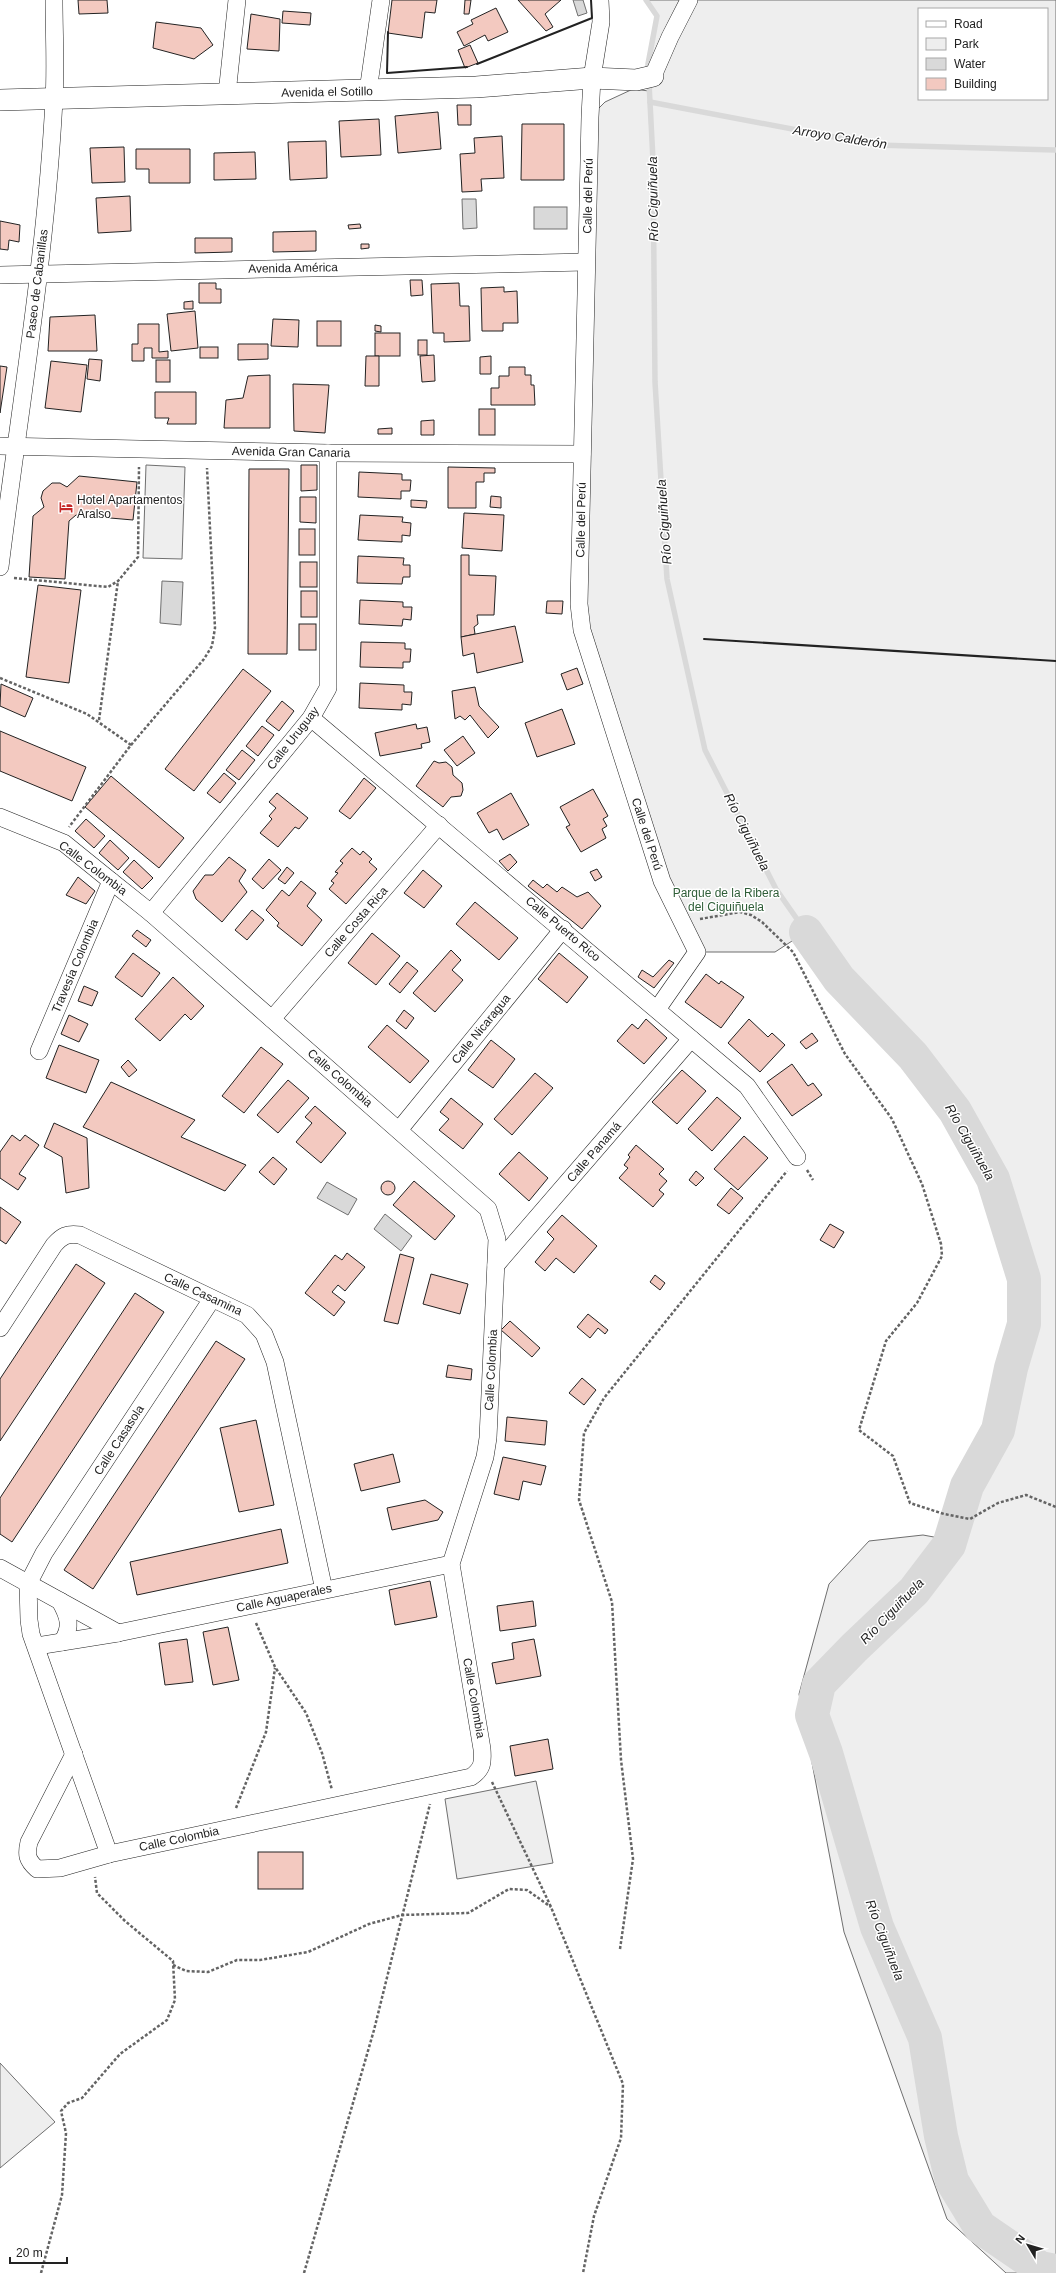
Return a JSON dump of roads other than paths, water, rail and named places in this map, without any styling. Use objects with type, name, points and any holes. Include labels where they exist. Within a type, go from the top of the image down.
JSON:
[{"type":"street","name":"Paseo de Cabanillas","points":[[4,572],[7,446],[40,274],[54,99],[54,0]]},
{"type":"street","points":[[227,94],[237,0]]},
{"type":"street","points":[[368,91],[381,0]]},
{"type":"street","name":"Calle del Perú","points":[[600,0],[600,22],[592,78],[586,262],[579,604],[582,630],[662,881],[697,952],[658,1008]]},
{"type":"street","points":[[645,78],[670,37],[689,0]]},
{"type":"street","name":"Avenida el Sotillo","points":[[0,100],[368,91],[522,85],[592,78],[645,78]]},
{"type":"street","name":"Avenida América","points":[[0,275],[586,262]]},
{"type":"street","name":"Avenida Gran Canaria","points":[[7,446],[328,453],[582,454]]},
{"type":"street","name":"Calle Uruguay","points":[[151,913],[312,718],[328,688],[328,453]]},
{"type":"street","name":"Calle Puerto Rico","points":[[312,718],[658,1008],[691,1039],[751,1090],[797,1157]]},
{"type":"street","name":"Calle Colombia","points":[[0,817],[64,843],[151,913],[488,1209],[497,1239],[488,1438],[485,1457],[451,1564],[484,1764],[479,1772],[471,1777],[435,1785],[109,1854],[47,1870],[37,1869],[28,1861],[26,1853],[29,1842],[74,1754]]},
{"type":"street","name":"Calle Costa Rica","points":[[272,1019],[439,825]]},
{"type":"street","name":"Travesía Colombia","points":[[39,1051],[111,881]]},
{"type":"street","name":"Calle Nicaragua","points":[[399,1130],[563,929]]},
{"type":"street","name":"Calle Panamá","points":[[496,1265],[691,1039]]},
{"type":"street","name":"Calle Casamina","points":[[0,1328],[54,1245],[62,1236],[72,1233],[80,1235],[247,1315],[264,1334],[275,1362],[324,1590]]},
{"type":"street","name":"Calle Casasola","points":[[28,1584],[44,1553],[212,1299]]},
{"type":"street","name":"Calle Aguaperales","points":[[37,1646],[118,1633],[451,1564]]},
{"type":"street","points":[[0,1568],[118,1633]]},
{"type":"street","points":[[28,1584],[31,1634],[37,1646],[109,1854]]},
{"type":"street","points":[[60,1601],[69,1618],[70,1624],[68,1634],[62,1642]]},
{"type":"water","points":[[573,0],[583,0],[587,13],[578,16]]},
{"type":"water","points":[[462,199],[476,199],[477,228],[463,229]]},
{"type":"water","points":[[534,207],[567,207],[567,229],[534,229]]},
{"type":"water","points":[[162,581],[183,582],[181,625],[160,623]]},
{"type":"water","points":[[327,1182],[357,1199],[348,1215],[317,1198]]},
{"type":"water","points":[[385,1214],[412,1236],[401,1251],[374,1229]]},
{"type":"waterway","name":"Río Ciguiñuela","points":[[646,0],[657,16],[648,64],[653,160],[655,382],[667,579],[705,750],[776,889],[806,932]]},
{"type":"waterway","name":"Arroyo Calderón","points":[[650,102],[876,145],[1056,150]]},
{"type":"waterway","name":"Río Ciguiñuela","points":[[806,932],[839,979],[913,1056],[955,1111],[993,1179],[1024,1279],[1024,1324],[1011,1368],[998,1430],[967,1486],[949,1545],[914,1591],[854,1648],[819,1684],[812,1715],[826,1753],[877,1927],[925,2038],[941,2136],[952,2181],[980,2227],[1040,2268],[1056,2271]]},
{"type":"place","name":"Hotel Apartamentos Aralso","points":[[66,507]]},
{"type":"park label","name":"Parque de la Ribera del Ciguiñuela","points":[[726,900]]}]
